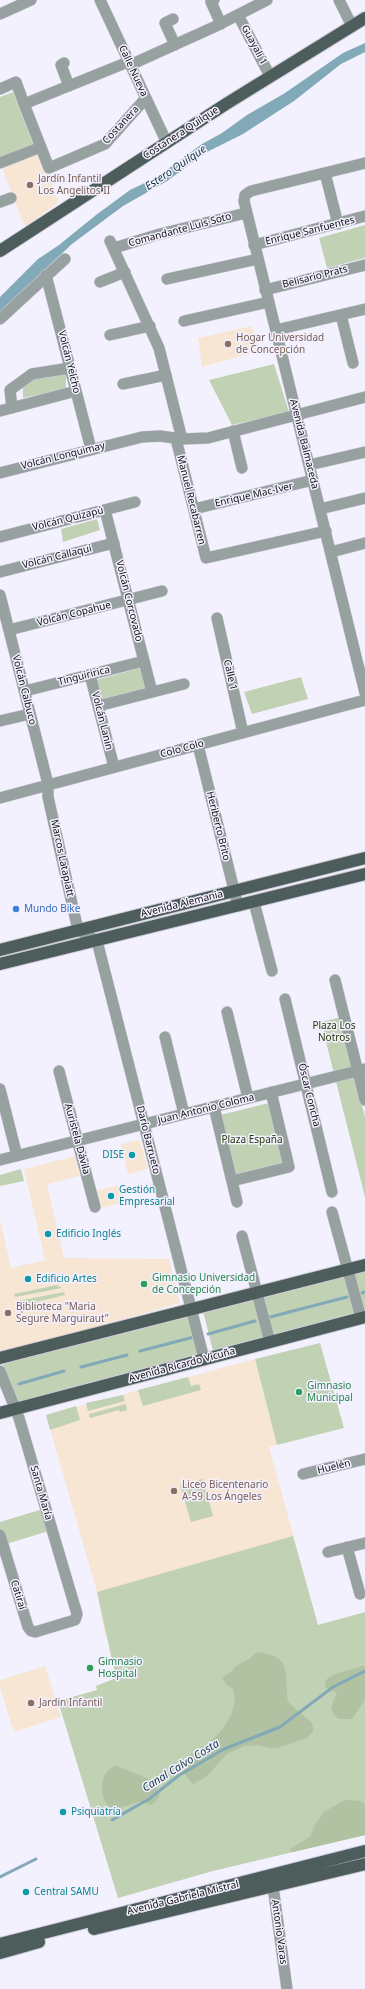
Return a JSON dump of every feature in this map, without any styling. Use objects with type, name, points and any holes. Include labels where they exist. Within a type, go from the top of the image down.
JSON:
[{"type":"main road","name":"Costanera Quilque","points":[[0,252],[270,76],[365,18]]},
{"type":"main road","name":"Avenida Alemania","points":[[0,950],[365,858]]},
{"type":"main road","name":"Avenida Alemania","points":[[0,964],[365,874]]},
{"type":"main road","points":[[0,1358],[365,1265]]},
{"type":"main road","name":"Avenida Ricardo Vicuña","points":[[0,1413],[363,1318]]},
{"type":"main road","name":"Avenida Gabriela Mistral","points":[[0,1953],[272,1881],[365,1851]]},
{"type":"main road","name":"Avenida Gabriela Mistral","points":[[0,1944],[272,1881],[365,1864]]},
{"type":"street","points":[[0,14],[31,0]]},
{"type":"street","name":"Calle Nueva","points":[[100,0],[167,143]]},
{"type":"street","points":[[214,0],[211,2],[221,24]]},
{"type":"street","points":[[24,104],[175,45],[238,15],[251,3],[266,0]]},
{"type":"street","points":[[339,0],[352,26]]},
{"type":"street","name":"Guayalí 1","points":[[238,15],[270,76]]},
{"type":"street","points":[[174,19],[165,23],[175,45]]},
{"type":"street","points":[[64,63],[60,65],[69,86]]},
{"type":"street","points":[[0,89],[16,82],[41,147],[0,163]]},
{"type":"street","name":"Costanera","points":[[41,147],[49,168],[105,144],[146,98]]},
{"type":"street","points":[[338,224],[325,173],[365,163]]},
{"type":"street","name":"Avenida Balmaceda","points":[[325,173],[251,191],[245,195],[246,213],[365,693]]},
{"type":"street","name":"Comandante Luis Soto","points":[[112,244],[148,237],[246,213]]},
{"type":"street","name":"Enrique Sanfuentes","points":[[254,245],[365,216]]},
{"type":"street","name":"Manuel Recabarren","points":[[112,244],[159,348],[206,558],[326,531]]},
{"type":"street","points":[[0,319],[65,259]]},
{"type":"street","name":"Enrique Sanfuentes","points":[[167,279],[258,259]]},
{"type":"street","name":"Belisario Prats","points":[[266,290],[365,265]]},
{"type":"street","points":[[100,282],[125,272]]},
{"type":"street","name":"Volcán Yelcho","points":[[46,275],[91,449]]},
{"type":"street","points":[[184,321],[268,302]]},
{"type":"street","points":[[276,330],[365,308]]},
{"type":"street","points":[[341,315],[353,363]]},
{"type":"street","points":[[110,335],[150,326]]},
{"type":"street","points":[[12,408],[10,390],[32,374],[70,368]]},
{"type":"street","points":[[123,384],[166,375]]},
{"type":"street","points":[[0,411],[76,391]]},
{"type":"street","name":"Volcán Lonquimay","points":[[0,473],[127,440],[160,436],[179,439],[208,438],[365,397]]},
{"type":"street","points":[[233,431],[242,468]]},
{"type":"street","points":[[309,465],[365,452]]},
{"type":"street","name":"Enrique Mac-Iver","points":[[194,509],[313,480]]},
{"type":"street","points":[[320,509],[365,498]]},
{"type":"street","name":"Volcán Quizapú","points":[[0,536],[135,502]]},
{"type":"street","name":"Volcán Corcovado","points":[[105,510],[152,692]]},
{"type":"street","name":"Volcán Callaqui","points":[[0,572],[114,543]]},
{"type":"street","points":[[331,552],[365,543]]},
{"type":"street","name":"Volcán Copahue","points":[[9,630],[162,592]]},
{"type":"street","name":"Volcán Calbuco","points":[[0,597],[48,784]]},
{"type":"street","name":"Calle 1","points":[[217,618],[243,732]]},
{"type":"street","name":"Tinguiririca","points":[[25,691],[144,661]]},
{"type":"street","name":"Volcán Lanin","points":[[90,675],[114,767]]},
{"type":"street","points":[[98,706],[184,684]]},
{"type":"street","name":"Colo Colo","points":[[0,798],[365,700]]},
{"type":"street","points":[[0,721],[30,714]]},
{"type":"street","name":"Heriberto Brito","points":[[198,745],[238,906]]},
{"type":"street","name":"Marcos Latapiatt","points":[[48,784],[48,796],[78,930]]},
{"type":"street","points":[[254,902],[272,971]]},
{"type":"street","points":[[78,930],[96,940]]},
{"type":"street","name":"Darío Barrueto","points":[[96,940],[204,1359]]},
{"type":"street","points":[[335,980],[361,1070],[365,1100]]},
{"type":"street","name":"Óscar Concha","points":[[286,999],[332,1192]]},
{"type":"street","points":[[227,1012],[248,1098]]},
{"type":"street","points":[[165,1037],[184,1114]]},
{"type":"street","name":"Juan Antonio Coloma","points":[[0,1160],[361,1070]]},
{"type":"street","name":"Auristela Dávila","points":[[59,1071],[95,1207]]},
{"type":"street","points":[[0,1089],[18,1156]]},
{"type":"street","points":[[232,1181],[289,1166],[271,1092]]},
{"type":"street","points":[[214,1107],[237,1202]]},
{"type":"street","points":[[332,1212],[347,1270],[363,1318]]},
{"type":"street","points":[[242,1236],[270,1342]]},
{"type":"street","name":"Santa María","points":[[0,1371],[16,1409],[77,1618],[75,1620],[35,1632],[31,1631]]},
{"type":"street","name":"Huelén","points":[[303,1474],[365,1459]]},
{"type":"street","name":"Catirai","points":[[0,1535],[28,1627],[31,1631]]},
{"type":"street","points":[[328,1552],[365,1543]]},
{"type":"street","points":[[347,1547],[360,1594]]},
{"type":"street","name":"Antonio Varas","points":[[272,1881],[287,1989]]},
{"type":"shaded area","name":"Jardín Infantil Los Angelitos II","points":[[40,153],[59,202],[25,227],[2,168]]},
{"type":"shaded area","name":"Hogar Universidad de Concepción","points":[[252,326],[259,351],[202,367],[198,338]]},
{"type":"shaded area","points":[[140,1140],[148,1169],[128,1174],[121,1144]]},
{"type":"shaded area","points":[[75,1156],[80,1176],[47,1184],[64,1258],[169,1259],[180,1303],[0,1354],[0,1219],[11,1268],[45,1260],[24,1169]]},
{"type":"shaded area","points":[[121,1185],[125,1202],[102,1208],[97,1190]]},
{"type":"shaded area","name":"Liceo Bicentenario A-59 Los Ángeles","points":[[255,1359],[277,1445],[269,1447],[318,1625],[105,1635],[97,1592],[46,1415]]},
{"type":"shaded area","name":"Jardin Infantil","points":[[45,1666],[61,1717],[14,1732],[0,1688],[0,1680]]},
{"type":"green space","points":[[13,92],[33,144],[0,157],[0,97]]},
{"type":"green space","points":[[365,225],[365,258],[327,268],[319,238]]},
{"type":"green space","points":[[274,364],[289,412],[232,425],[209,380]]},
{"type":"green space","points":[[66,373],[66,389],[23,398],[23,387],[35,376]]},
{"type":"green space","points":[[97,519],[100,530],[63,542],[61,529]]},
{"type":"green space","points":[[140,668],[147,688],[101,700],[96,680]]},
{"type":"green space","points":[[301,677],[308,699],[252,714],[244,692]]},
{"type":"green space","points":[[78,937],[78,940],[0,959],[0,956]]},
{"type":"green space","name":"Plaza Los Notros","points":[[341,1017],[365,1117],[365,1197],[321,1022]]},
{"type":"green space","name":"Plaza España","points":[[269,1103],[285,1162],[282,1165],[234,1175],[220,1115]]},
{"type":"green space","points":[[21,1169],[24,1181],[0,1186],[0,1175]]},
{"type":"green space","points":[[365,1269],[365,1316],[214,1355],[203,1311]]},
{"type":"green space","points":[[57,1285],[62,1288],[15,1297],[14,1294]]},
{"type":"green space","points":[[64,1292],[65,1295],[36,1302],[21,1314],[18,1301]]},
{"type":"green space","points":[[190,1314],[201,1359],[19,1407],[1,1360]]},
{"type":"green space","name":"Gimnasio Municipal","points":[[320,1343],[344,1428],[277,1445],[255,1359]]},
{"type":"green space","points":[[188,1377],[191,1386],[199,1384],[201,1390],[143,1406],[138,1390]]},
{"type":"green space","points":[[123,1395],[125,1401],[88,1411],[86,1403]]},
{"type":"green space","points":[[126,1404],[127,1410],[120,1412],[119,1410],[90,1418],[89,1414]]},
{"type":"green space","points":[[76,1406],[80,1420],[50,1430],[46,1415]]},
{"type":"green space","points":[[203,1479],[213,1516],[191,1522],[180,1485]]},
{"type":"green space","points":[[46,1508],[52,1530],[3,1545],[0,1535],[0,1522]]},
{"type":"green space","points":[[293,1536],[318,1625],[365,1612],[365,1835],[213,1871],[118,1898],[58,1701],[97,1690],[96,1686],[116,1678],[97,1592]]},
{"type":"green space","points":[[257,1652],[269,1654],[282,1662],[285,1668],[288,1702],[311,1722],[314,1730],[307,1738],[277,1748],[268,1748],[259,1745],[244,1746],[227,1754],[206,1777],[193,1784],[186,1775],[184,1762],[192,1753],[205,1746],[222,1730],[233,1710],[233,1689],[227,1685],[222,1677],[230,1673],[236,1666],[249,1659]]},
{"type":"green space","points":[[365,1666],[365,1700],[352,1719],[339,1719],[334,1715],[331,1707],[337,1693],[326,1688],[325,1681],[337,1673]]},
{"type":"green space","points":[[115,1765],[144,1777],[156,1784],[160,1796],[152,1805],[139,1802],[116,1809],[109,1808],[103,1796],[102,1785],[105,1774]]},
{"type":"green space","points":[[345,1800],[361,1801],[365,1805],[365,1835],[293,1852],[290,1849],[310,1837],[315,1825],[324,1812]]},
{"type":"water","name":"Estero Quilque","points":[[365,43],[365,52],[341,64],[294,101],[243,134],[207,152],[167,181],[123,206],[72,244],[0,312],[0,297],[38,259],[59,245],[96,215],[130,190],[157,177],[202,144],[285,93],[343,53]]},
{"type":"waterway","points":[[270,1317],[347,1297]]},
{"type":"waterway","points":[[208,1334],[255,1321]]},
{"type":"waterway","points":[[140,1351],[194,1337]]},
{"type":"waterway","points":[[81,1367],[127,1355]]},
{"type":"waterway","points":[[19,1384],[64,1371]]},
{"type":"waterway","name":"Canal Calvo Costa","points":[[112,1820],[149,1799],[178,1776],[224,1749],[280,1727],[333,1687],[365,1671]]},
{"type":"waterway","name":"Canal Calvo Costa","points":[[0,1877],[36,1859]]},
{"type":"place","name":"Jardín Infantil Los Angelitos II","points":[[30,185]]},
{"type":"place","name":"Hogar Universidad de Concepción","points":[[228,344]]},
{"type":"place","name":"Mundo Bike","points":[[16,909]]},
{"type":"place","name":"DISE","points":[[132,1155]]},
{"type":"place","name":"Gestión Empresarial","points":[[111,1196]]},
{"type":"place","name":"Edificio Inglés","points":[[48,1234]]},
{"type":"place","name":"Edificio Artes","points":[[28,1279]]},
{"type":"place","name":"Gimnasio Universidad de Concepción","points":[[144,1284]]},
{"type":"place","name":"Biblioteca \"Maria Segure Marguiraut\"","points":[[8,1313]]},
{"type":"place","name":"Gimnasio Municipal","points":[[299,1392]]},
{"type":"place","name":"Liceo Bicentenario A-59 Los Ángeles","points":[[174,1491]]},
{"type":"place","name":"Gimnasio Hospital","points":[[90,1668]]},
{"type":"place","name":"Jardin Infantil","points":[[31,1703]]},
{"type":"place","name":"Psiquiatría","points":[[63,1812]]},
{"type":"place","name":"Central SAMU","points":[[26,1892]]}]
